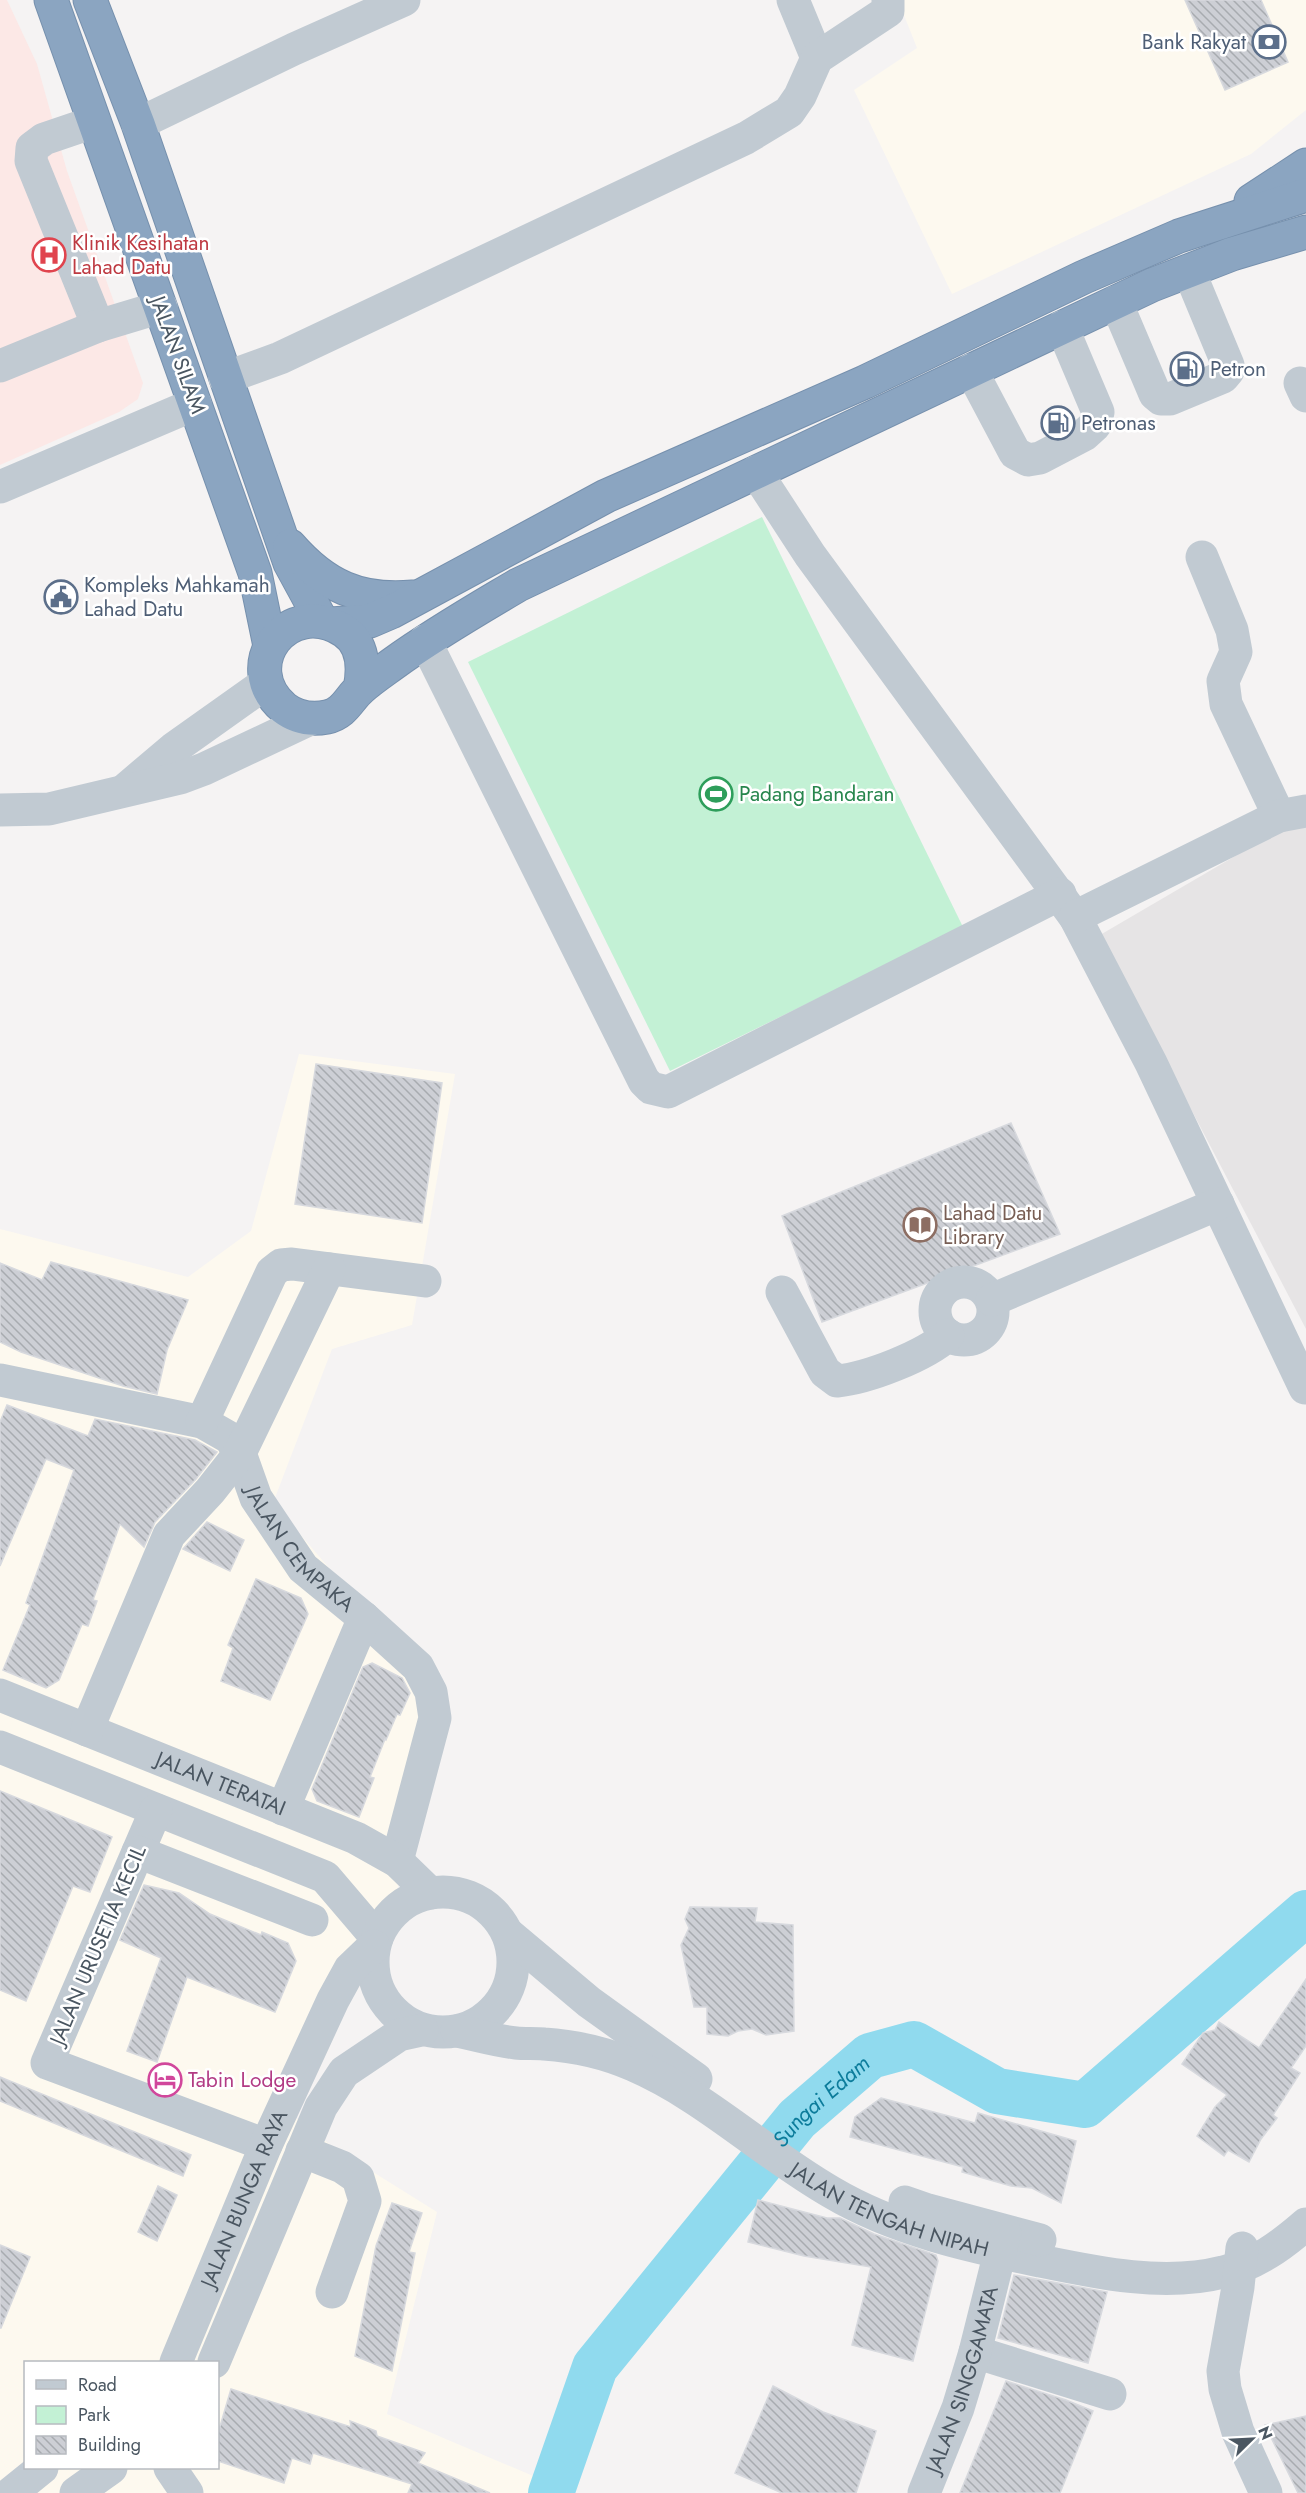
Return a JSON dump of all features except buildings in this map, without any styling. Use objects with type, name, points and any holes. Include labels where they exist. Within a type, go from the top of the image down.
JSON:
[{"type":"highway","name":"JALAN SILAM","points":[[51,0],[255,573],[270,646]]},
{"type":"highway","name":"JALAN SILAM","points":[[90,0],[138,124],[290,563],[326,622]]},
{"type":"highway","points":[[1208,226],[1306,165]]},
{"type":"highway","points":[[1306,195],[1208,226],[1092,273],[865,382],[606,496],[422,597],[370,621],[305,621],[291,626],[279,634],[270,646],[265,664],[266,683],[275,700],[291,713],[310,719],[330,716],[348,706],[360,689],[425,641],[518,585],[1116,302],[1251,248],[1306,232]]},
{"type":"highway","points":[[1251,248],[1306,257]]},
{"type":"highway","points":[[278,527],[291,547],[333,585],[365,597],[422,597]]},
{"type":"highway","points":[[326,622],[349,634],[360,650],[364,670],[360,689]]},
{"type":"street","points":[[138,124],[294,49],[404,0]]},
{"type":"street","points":[[793,0],[817,58]]},
{"type":"street","points":[[225,378],[280,358],[746,138],[789,112],[800,96],[817,58],[888,11],[888,0]]},
{"type":"street","points":[[94,122],[44,139],[32,148],[31,161],[98,326]]},
{"type":"street","points":[[1116,302],[1155,394],[1161,399],[1170,399],[1222,376],[1228,371],[1228,364],[1189,271]]},
{"type":"street","points":[[0,366],[98,326],[160,307]]},
{"type":"street","points":[[971,370],[1015,453],[1028,460],[1040,458],[1084,435],[1095,425],[1098,412],[1062,327]]},
{"type":"street","points":[[0,487],[195,404]]},
{"type":"street","points":[[756,472],[810,555],[1067,906],[1151,1063],[1305,1388]]},
{"type":"street","points":[[425,641],[644,1081],[651,1088],[668,1092],[1067,906],[1293,814],[1226,704],[1223,681],[1236,652],[1232,630],[1202,556]]},
{"type":"street","points":[[124,791],[173,749],[266,683]]},
{"type":"street","points":[[0,810],[49,809],[180,778],[310,719]]},
{"type":"street","points":[[992,1300],[1218,1204]]},
{"type":"street","points":[[202,1422],[272,1272],[281,1265],[292,1264],[424,1281]]},
{"type":"street","points":[[87,1730],[169,1536],[210,1491],[240,1453],[329,1269]]},
{"type":"street","points":[[966,1282],[977,1285],[986,1291],[992,1300],[994,1312],[991,1324],[983,1334],[972,1340],[960,1340],[948,1335],[936,1318],[935,1307],[939,1296],[946,1288],[956,1283],[966,1282]]},
{"type":"street","points":[[782,1293],[825,1372],[837,1381],[852,1379],[928,1351],[948,1335]]},
{"type":"street","name":"JALAN CEMPAKA","points":[[0,1380],[202,1422],[230,1438],[240,1453],[256,1498],[303,1568],[364,1618],[418,1667],[431,1692],[435,1718],[397,1861]]},
{"type":"street","points":[[283,1809],[364,1618]]},
{"type":"street","name":"JALAN TERATAI","points":[[0,1695],[356,1838],[397,1861],[430,1893]]},
{"type":"street","points":[[0,1747],[326,1877],[375,1942]]},
{"type":"street","name":"JALAN URUSETIA KECIL","points":[[156,1810],[47,2063],[263,2152]]},
{"type":"street","points":[[138,1852],[312,1920]]},
{"type":"street","points":[[430,1893],[461,1894],[489,1909],[500,1920],[508,1934],[513,1951],[510,1985],[492,2014],[478,2024],[457,2031],[422,2030],[401,2018],[381,1994],[373,1964],[375,1942],[390,1917],[408,1902],[430,1893]]},
{"type":"street","name":"JALAN TENGAH NIPAH","points":[[508,1934],[722,2109],[816,2173],[841,2178],[928,2210],[1002,2241],[1090,2253],[1188,2260],[1242,2256],[1283,2244],[1306,2224]]},
{"type":"street","name":"JALAN BUNGA RAYA","points":[[176,2361],[263,2152],[350,1969],[375,1942]]},
{"type":"street","name":"JALAN BUNGA RAYA","points":[[214,2361],[321,2107],[344,2072],[399,2035],[422,2030]]},
{"type":"street","name":"JALAN TENGAH NIPAH","points":[[457,2031],[516,2043],[545,2044],[591,2051],[633,2064],[722,2109]]},
{"type":"street","name":"JALAN URUSETIA KECIL","points":[[44,2071],[263,2152]]},
{"type":"street","points":[[302,2151],[342,2167],[358,2178],[365,2201],[332,2292]]},
{"type":"street","name":"JALAN TENGAH NIPAH","points":[[1242,2256],[1306,2201]]},
{"type":"street","name":"JALAN SINGGAMATA","points":[[924,2493],[958,2408],[975,2352],[1002,2241]]},
{"type":"street","points":[[1242,2256],[1232,2326],[1226,2349],[1224,2380],[1238,2432],[1266,2493]]},
{"type":"street","points":[[975,2352],[1110,2394]]},
{"type":"street","points":[[0,2477],[39,2469]]},
{"type":"street","points":[[11,2493],[39,2469]]},
{"type":"street","points":[[76,2493],[110,2469]]},
{"type":"street","points":[[171,2469],[187,2493]]},
{"type":"shaded area","name":"Klinik Kesihatan Lahad Datu","points":[[0,0],[7,0],[37,64],[67,171],[143,383],[138,399],[119,412],[0,465]]},
{"type":"shaded area","points":[[898,0],[1306,0],[1306,110],[1251,154],[952,294],[854,90],[917,48]]},
{"type":"shaded area","points":[[1306,825],[1306,1329],[1100,935],[1285,827]]},
{"type":"shaded area","points":[[299,1054],[455,1074],[412,1325],[332,1349],[273,1503],[330,1569],[422,1650],[432,1790],[395,1895],[282,2107],[333,2147],[437,2212],[387,2414],[538,2478],[534,2493],[0,2493],[0,1229],[188,1277],[251,1231]]},
{"type":"green space","name":"Padang Bandaran","points":[[762,517],[963,927],[670,1071],[468,662]]},
{"type":"waterway","name":"Sungai Edam","points":[[551,2493],[595,2367],[797,2119],[870,2056],[914,2044],[997,2091],[1085,2105],[1306,1913]]},
{"type":"place","name":"Bank Rakyat","points":[[1269,42]]},
{"type":"place","name":"Klinik Kesihatan Lahad Datu","points":[[49,255]]},
{"type":"place","name":"Petron","points":[[1187,369]]},
{"type":"place","name":"Petronas","points":[[1058,423]]},
{"type":"place","name":"Kompleks Mahkamah Lahad Datu","points":[[61,597]]},
{"type":"place","name":"Padang Bandaran","points":[[716,794]]},
{"type":"place","name":"Lahad Datu Library","points":[[920,1225]]},
{"type":"place","name":"Tabin Lodge","points":[[165,2080]]}]
